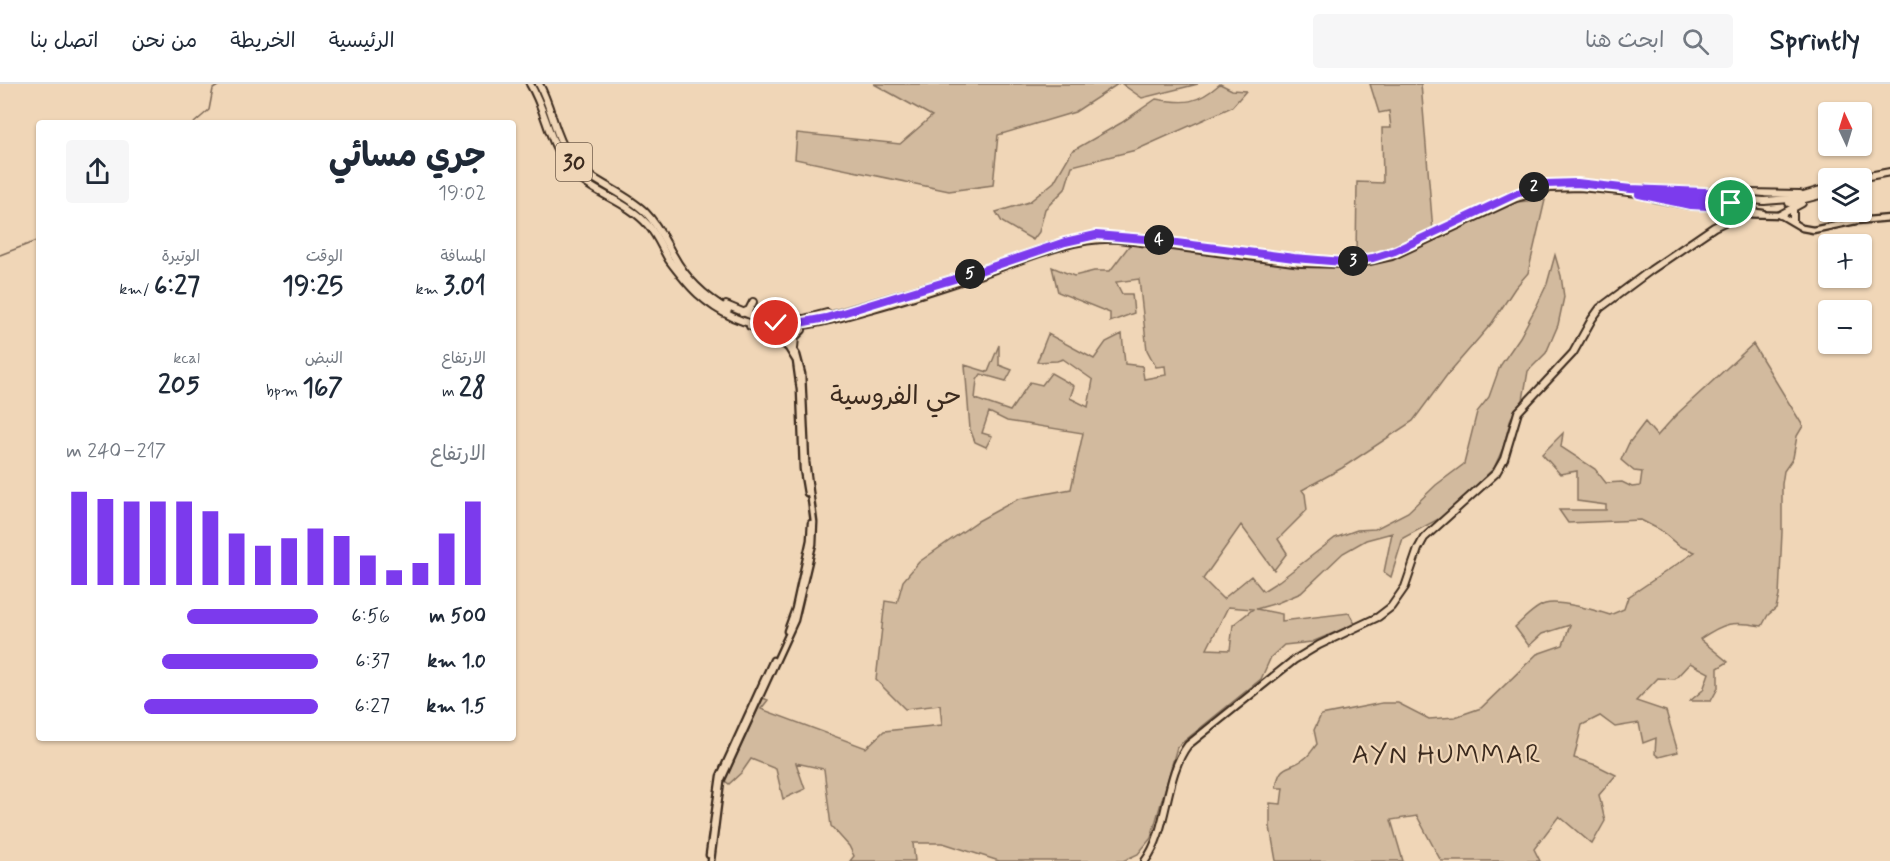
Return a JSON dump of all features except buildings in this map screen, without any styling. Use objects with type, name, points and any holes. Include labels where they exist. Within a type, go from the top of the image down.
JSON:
[{"type":"main road","name":"30","points":[[530,84],[537,95],[555,146],[566,164],[583,181],[636,213],[651,228],[687,284],[717,306],[748,322],[776,327],[794,327],[828,321],[1056,244],[1096,235],[1166,241],[1328,261],[1362,260],[1395,251],[1518,193],[1541,186],[1577,183],[1642,192]]},
{"type":"main road","name":"30","points":[[539,84],[561,142],[571,158],[587,175],[639,207],[655,223],[691,281],[717,306]]},
{"type":"main road","points":[[1872,177],[1890,173]]},
{"type":"main road","name":"30","points":[[886,302],[947,286],[1077,242],[1102,239],[1329,265],[1359,263],[1392,256],[1516,198],[1539,190],[1573,186],[1764,203],[1818,195]]},
{"type":"main road","points":[[1642,192],[1728,193],[1738,189],[1748,193],[1812,196]]},
{"type":"main road","points":[[1642,192],[1690,205],[1727,208]]},
{"type":"main road","points":[[1728,193],[1725,200],[1727,208],[1732,213],[1740,215]]},
{"type":"main road","points":[[1145,861],[1156,840],[1179,763],[1188,746],[1294,660],[1378,616],[1395,604],[1405,588],[1424,538],[1496,474],[1504,459],[1518,412],[1573,353],[1597,312],[1651,270],[1720,224],[1748,211],[1751,205],[1748,193]]},
{"type":"main road","name":"30","points":[[1812,196],[1818,193]]},
{"type":"main road","points":[[1782,213],[1812,196]]},
{"type":"main road","points":[[1793,207],[1794,222]]},
{"type":"main road","points":[[1720,224],[1727,208]]},
{"type":"main road","points":[[667,245],[700,285],[720,301],[742,313],[762,320]]},
{"type":"main road","points":[[668,257],[668,262],[680,281],[706,306],[727,318],[762,331]]},
{"type":"main road","points":[[777,319],[795,320],[813,317],[916,287],[932,285]]},
{"type":"main road","points":[[777,331],[802,330],[894,306],[947,286]]},
{"type":"main road","points":[[742,313],[749,310],[753,302]]},
{"type":"main road","points":[[794,348],[795,337],[802,330]]},
{"type":"street","points":[[1751,205],[1758,213],[1782,213],[1802,228],[1813,230],[1856,221],[1890,218]]},
{"type":"street","points":[[1740,215],[1782,213]]},
{"type":"street","points":[[710,861],[720,776],[795,609],[813,543],[814,522],[806,462],[802,374],[794,348],[777,331]]},
{"type":"street","points":[[777,331],[794,357],[799,382],[803,470],[811,525],[801,587]]},
{"type":"shaded area","points":[[874,84],[1118,84],[1075,112],[998,135],[993,185],[949,191],[795,159],[797,133],[900,144],[932,116]]},
{"type":"shaded area","points":[[1122,84],[1198,84],[1142,98]]},
{"type":"shaded area","points":[[1220,84],[1232,90],[1246,91],[1232,107],[1136,150],[1072,166],[1065,189],[1045,209],[1039,232],[1033,240],[1002,222],[996,212],[1029,202],[1054,182],[1072,151],[1121,123],[1156,99],[1175,102],[1190,101],[1212,91]]},
{"type":"shaded area","points":[[1370,84],[1421,84],[1433,231],[1456,217],[1500,203],[1545,200],[1528,273],[1492,323],[1447,375],[1413,421],[1342,468],[1302,490],[1305,494],[1307,510],[1278,539],[1287,553],[1274,570],[1241,525],[1203,579],[1223,599],[1251,576],[1263,591],[1335,538],[1357,530],[1375,529],[1408,512],[1436,485],[1464,464],[1477,412],[1489,397],[1500,366],[1520,337],[1537,305],[1547,284],[1555,255],[1564,297],[1558,325],[1546,353],[1528,371],[1523,400],[1511,418],[1503,448],[1494,468],[1446,515],[1403,538],[1391,577],[1384,572],[1392,533],[1366,540],[1343,553],[1301,593],[1256,609],[1282,614],[1282,621],[1349,613],[1355,624],[1312,642],[1284,645],[1271,657],[1261,679],[1177,747],[1151,838],[1138,854],[1123,861],[999,861],[943,843],[913,843],[915,861],[850,861],[854,856],[849,846],[831,826],[824,769],[796,763],[805,789],[783,799],[776,769],[751,759],[742,772],[729,784],[725,781],[763,698],[768,700],[761,709],[866,748],[884,731],[942,725],[940,705],[905,709],[876,680],[885,601],[897,603],[903,581],[919,562],[978,521],[1018,499],[1071,489],[1083,433],[1007,421],[989,412],[982,433],[992,436],[986,447],[975,442],[970,429],[965,365],[988,372],[999,345],[999,365],[1012,370],[1006,381],[981,374],[977,380],[975,399],[1010,411],[1030,382],[1042,385],[1051,373],[1074,386],[1070,398],[1088,407],[1093,380],[1063,359],[1037,362],[1048,334],[1094,359],[1106,342],[1122,334],[1125,364],[1142,366],[1144,379],[1166,375],[1165,366],[1156,367],[1147,350],[1139,279],[1116,282],[1122,294],[1132,294],[1134,313],[1110,322],[1110,313],[1058,292],[1052,267],[1074,276],[1094,271],[1110,271],[1135,238],[1333,258],[1356,256],[1357,182],[1383,183],[1382,128],[1391,128],[1389,111],[1379,113]],"holes":[[[1228,607],[1253,609],[1233,625],[1230,650],[1207,649]]]},
{"type":"shaded area","points":[[1753,344],[1803,426],[1797,436],[1793,458],[1784,471],[1782,484],[1779,596],[1776,608],[1768,615],[1762,626],[1729,624],[1700,639],[1728,662],[1718,668],[1718,688],[1711,701],[1690,701],[1703,690],[1709,673],[1690,663],[1675,679],[1658,678],[1636,701],[1666,711],[1678,752],[1659,757],[1655,754],[1656,738],[1643,743],[1639,723],[1615,727],[1600,716],[1582,725],[1574,758],[1616,775],[1599,795],[1605,821],[1592,844],[1559,816],[1534,849],[1540,861],[1441,861],[1417,816],[1391,820],[1403,861],[1276,861],[1270,827],[1270,803],[1281,804],[1283,788],[1276,788],[1282,771],[1306,758],[1317,744],[1314,730],[1321,715],[1382,703],[1398,703],[1429,719],[1455,717],[1481,708],[1537,654],[1563,645],[1570,625],[1542,634],[1529,646],[1515,627],[1533,611],[1545,604],[1559,603],[1610,615],[1624,609],[1628,597],[1695,552],[1679,546],[1660,530],[1641,520],[1568,523],[1559,510],[1606,510],[1606,505],[1577,501],[1577,471],[1560,474],[1542,454],[1563,433],[1561,447],[1595,469],[1606,483],[1622,482],[1632,487],[1640,486],[1642,472],[1634,471],[1621,460],[1629,443],[1645,422],[1657,436],[1677,414]]},
{"type":"waterway","points":[[197,120],[209,110],[213,89],[221,84]]},
{"type":"waterway","points":[[0,255],[36,241]]},
{"type":"district","name":"حي الفروسية","points":[[896,395]]},
{"type":"district","name":"AYN HUMMAR","points":[[1447,754]]},
{"type":"route","points":[[776,323],[799,323],[826,318],[971,274],[1065,242],[1096,235],[1343,262],[1373,258],[1395,251],[1518,193],[1546,184],[1577,183],[1644,190],[1728,193],[1725,200],[1725,204],[1726,207],[1690,205],[1639,194],[1670,196],[1716,201],[1731,203]]}]
